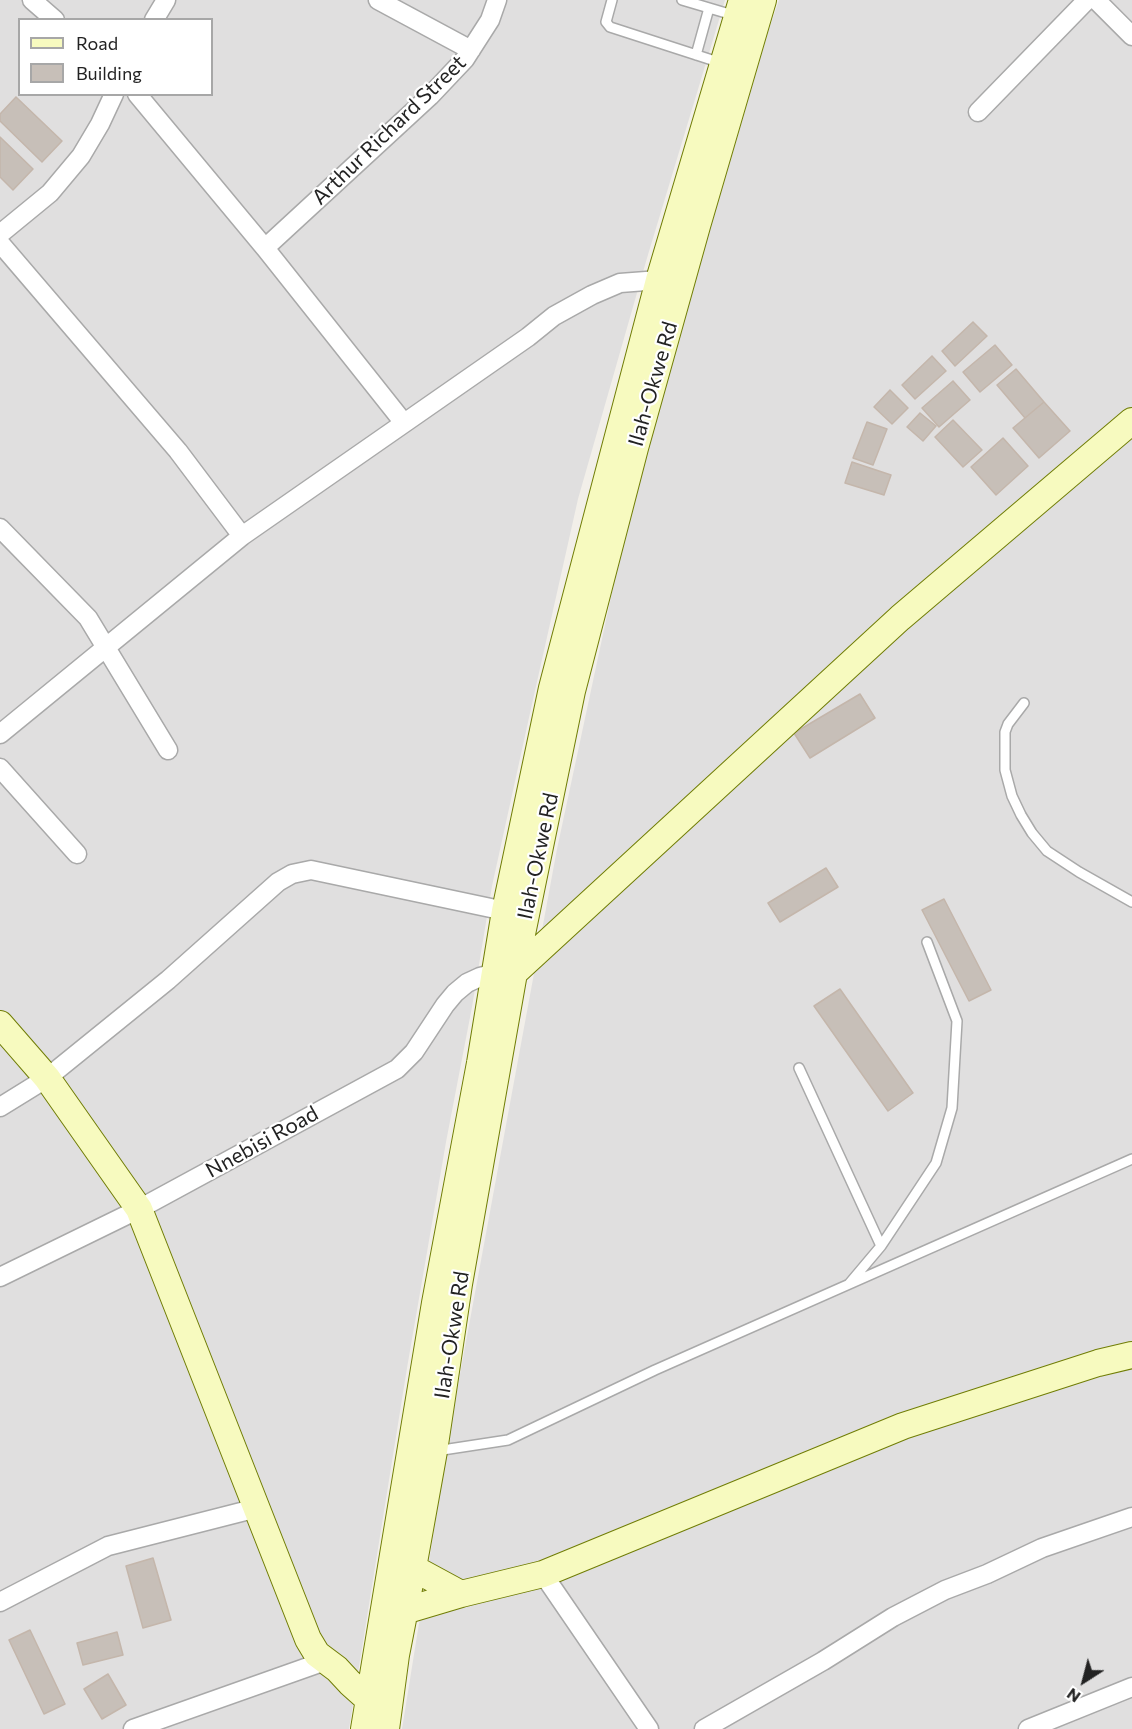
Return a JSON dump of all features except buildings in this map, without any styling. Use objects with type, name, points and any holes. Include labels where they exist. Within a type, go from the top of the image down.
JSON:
[{"type":"main road","points":[[386,1729],[380,1702],[435,1303],[505,973],[505,911],[552,688],[658,280],[721,72],[748,3]]},
{"type":"main road","name":"Ilah-Okwe Rd","points":[[386,1655],[404,1611],[434,1451],[505,973],[572,691],[638,437],[697,226],[748,3]]},
{"type":"main road","points":[[505,973],[900,618],[1132,421]]},
{"type":"main road","points":[[0,1024],[47,1078],[139,1209],[308,1639],[317,1654],[350,1683],[380,1702]]},
{"type":"main road","points":[[404,1611],[543,1574],[903,1426],[1098,1363],[1132,1355]]},
{"type":"main road","points":[[413,1568],[461,1594]]},
{"type":"main road","points":[[331,1665],[386,1655]]},
{"type":"main road","points":[[364,1729],[380,1702]]},
{"type":"street","points":[[32,0],[53,18]]},
{"type":"street","points":[[155,18],[166,0]]},
{"type":"street","points":[[378,0],[471,50]]},
{"type":"street","name":"Arthur Richard Street","points":[[265,248],[430,96],[465,59],[490,20],[497,0]]},
{"type":"street","points":[[978,112],[1087,0]]},
{"type":"street","points":[[1096,0],[1132,36]]},
{"type":"street","points":[[0,234],[50,193],[81,156],[113,96]]},
{"type":"street","points":[[139,96],[265,248],[404,423]]},
{"type":"street","points":[[0,243],[178,451],[242,536]]},
{"type":"street","points":[[0,734],[242,536],[528,337],[554,316],[620,283],[658,280]]},
{"type":"street","points":[[0,528],[88,618],[168,750]]},
{"type":"street","points":[[0,768],[77,854]]},
{"type":"street","points":[[0,1107],[47,1078],[168,980],[278,882],[292,874],[311,870],[505,911]]},
{"type":"street","name":"Nnebisi Road","points":[[0,1277],[139,1209],[397,1069],[414,1052],[455,993],[467,983],[480,977],[505,973]]},
{"type":"street","points":[[0,1602],[108,1546],[257,1508]]},
{"type":"street","points":[[704,1729],[823,1661],[893,1617],[945,1590],[987,1574],[1042,1548],[1132,1517]]},
{"type":"street","points":[[543,1574],[649,1729]]},
{"type":"street","points":[[133,1729],[331,1665]]},
{"type":"street","points":[[1028,1729],[1132,1687]]},
{"type":"lane","points":[[612,0],[606,22],[610,27],[712,60],[721,72]]},
{"type":"lane","points":[[682,0],[726,13],[748,3]]},
{"type":"lane","points":[[696,55],[709,8]]},
{"type":"lane","points":[[1024,703],[1008,724],[1005,732],[1005,770],[1012,796],[1021,815],[1047,851],[1132,902]]},
{"type":"lane","points":[[848,1286],[881,1246],[936,1163],[952,1108],[957,1021],[927,942]]},
{"type":"lane","points":[[799,1068],[881,1246]]},
{"type":"lane","points":[[434,1451],[508,1440],[655,1370],[1132,1159]]},
{"type":"shaded area","points":[[0,0],[725,0],[647,258],[578,499],[492,886],[407,1368],[349,1729],[0,1729]]},
{"type":"shaded area","points":[[779,0],[1132,0],[1132,1729],[402,1729],[453,1412],[557,849],[635,485]]}]
